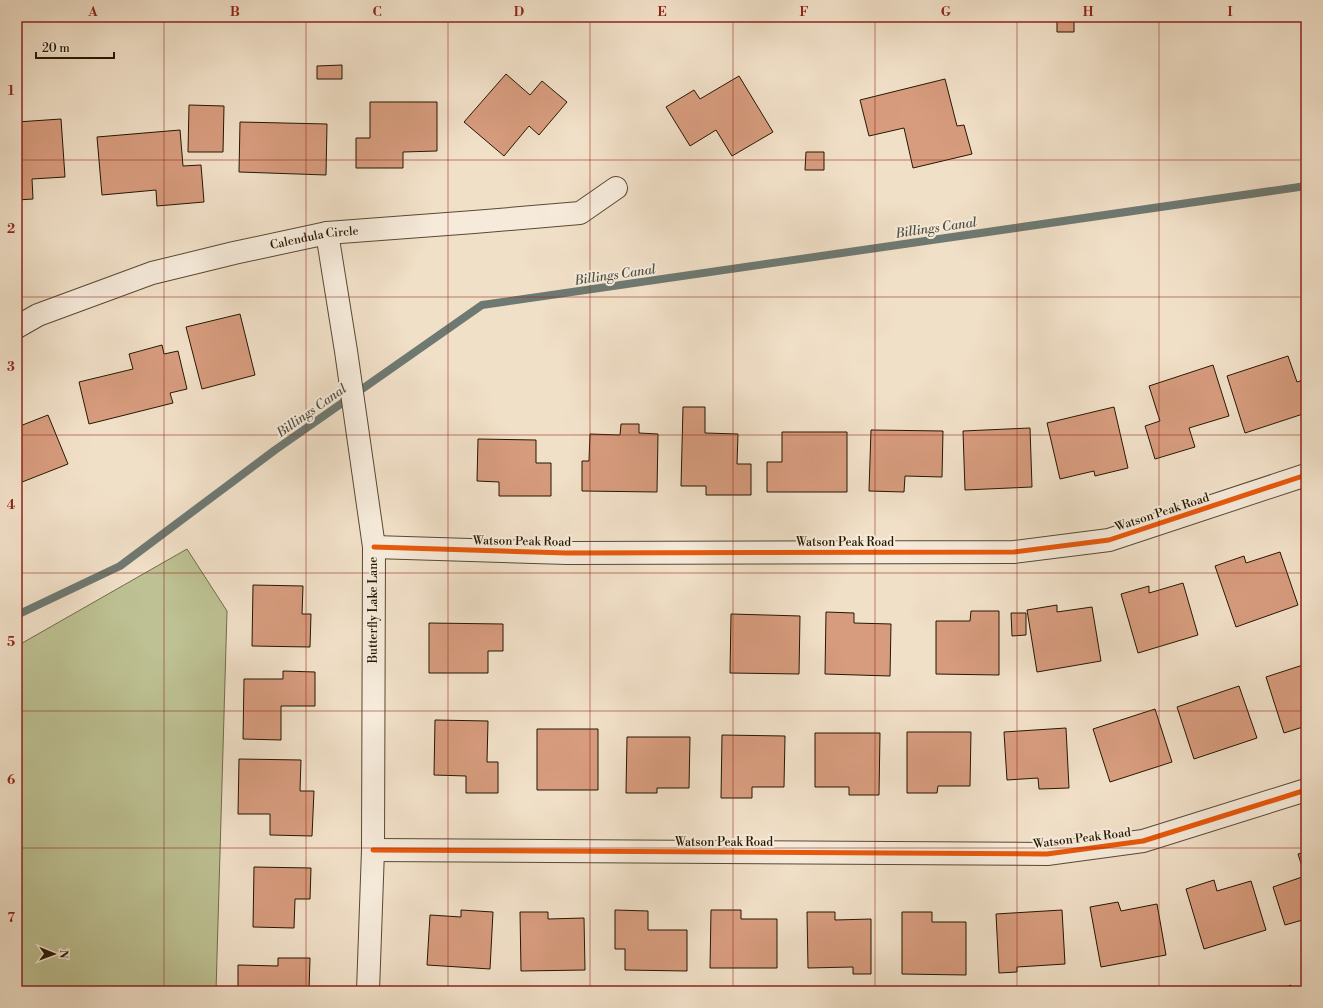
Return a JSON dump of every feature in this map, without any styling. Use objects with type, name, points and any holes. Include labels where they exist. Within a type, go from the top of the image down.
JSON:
[{"type":"street","name":"Calendula Circle","points":[[17,327],[38,315],[152,273],[327,233],[580,213],[616,188]]},
{"type":"street","name":"Butterfly Lake Lane","points":[[327,233],[346,351],[374,547],[373,850],[368,991]]},
{"type":"street","name":"Watson Peak Road","points":[[374,547],[567,553],[1014,552],[1109,540],[1306,475]]},
{"type":"street","name":"Watson Peak Road","points":[[373,850],[1047,854],[1143,841],[1306,790]]},
{"type":"green space","points":[[187,549],[227,611],[216,991],[17,991],[17,646]]},
{"type":"building","points":[[1057,17],[1119,17],[1119,20],[1074,19],[1074,32],[1057,32]]},
{"type":"building","points":[[342,65],[342,79],[317,79],[317,66]]},
{"type":"building","points":[[506,74],[530,95],[542,81],[567,102],[539,135],[529,126],[504,156],[464,122]]},
{"type":"building","points":[[739,76],[773,132],[732,156],[716,130],[690,146],[666,107],[694,90],[700,99]]},
{"type":"building","points":[[945,79],[957,126],[964,125],[972,154],[913,168],[904,128],[869,136],[860,100]]},
{"type":"building","points":[[370,102],[437,102],[437,151],[403,152],[403,168],[356,168],[356,138],[370,138]]},
{"type":"building","points":[[189,105],[224,106],[223,152],[188,152]]},
{"type":"building","points":[[61,119],[65,177],[32,179],[33,199],[17,200],[17,122]]},
{"type":"building","points":[[240,122],[327,124],[326,175],[239,172]]},
{"type":"building","points":[[180,130],[183,166],[201,165],[204,202],[157,206],[156,190],[102,195],[97,137]]},
{"type":"building","points":[[806,152],[824,152],[824,170],[805,170]]},
{"type":"building","points":[[240,314],[255,375],[202,389],[186,327]]},
{"type":"building","points":[[162,345],[164,354],[178,351],[187,389],[170,393],[173,403],[89,424],[79,382],[133,369],[129,354]]},
{"type":"building","points":[[1288,356],[1297,382],[1306,379],[1306,413],[1245,433],[1227,376]]},
{"type":"building","points":[[1213,365],[1229,416],[1189,428],[1195,447],[1155,459],[1145,426],[1160,421],[1149,386]]},
{"type":"building","points":[[683,407],[705,407],[705,433],[738,434],[737,464],[751,464],[751,495],[706,495],[706,486],[681,486]]},
{"type":"building","points":[[1114,407],[1128,468],[1095,476],[1094,471],[1060,479],[1047,423]]},
{"type":"building","points":[[48,415],[68,464],[17,484],[17,418],[20,426]]},
{"type":"building","points":[[621,424],[639,424],[639,433],[658,434],[657,492],[582,491],[582,461],[589,461],[590,434],[620,435]]},
{"type":"building","points":[[1030,428],[1032,487],[965,490],[963,431]]},
{"type":"building","points":[[871,430],[943,431],[942,477],[905,476],[904,492],[869,491]]},
{"type":"building","points":[[782,432],[847,432],[847,492],[767,492],[767,462],[782,462]]},
{"type":"building","points":[[478,439],[536,440],[536,463],[551,463],[551,496],[499,496],[499,482],[477,481]]},
{"type":"building","points":[[1280,552],[1298,605],[1236,627],[1215,566],[1244,556],[1246,563]]},
{"type":"building","points":[[1183,583],[1198,635],[1138,653],[1121,594],[1149,586],[1149,593]]},
{"type":"building","points":[[253,585],[303,586],[302,614],[311,614],[310,647],[252,646]]},
{"type":"building","points":[[1057,605],[1057,612],[1092,607],[1101,661],[1037,672],[1027,610]]},
{"type":"building","points":[[971,611],[999,611],[999,675],[936,674],[936,621],[970,621]]},
{"type":"building","points":[[826,612],[854,613],[854,623],[891,624],[890,676],[825,674]]},
{"type":"building","points":[[1011,613],[1026,613],[1026,635],[1012,636]]},
{"type":"building","points":[[731,614],[800,616],[799,674],[730,673]]},
{"type":"building","points":[[429,623],[503,624],[503,651],[488,651],[488,673],[429,673]]},
{"type":"building","points":[[1306,664],[1306,726],[1284,733],[1266,677]]},
{"type":"building","points":[[283,671],[315,672],[315,706],[281,706],[281,740],[243,739],[244,679],[283,679]]},
{"type":"building","points":[[1239,686],[1257,738],[1194,759],[1177,707]]},
{"type":"building","points":[[1155,709],[1172,762],[1110,782],[1093,729]]},
{"type":"building","points":[[435,720],[488,721],[487,762],[498,762],[498,793],[466,793],[466,776],[434,775]]},
{"type":"building","points":[[1066,728],[1069,788],[1039,789],[1038,778],[1007,780],[1004,732]]},
{"type":"building","points":[[537,729],[598,729],[598,790],[537,790]]},
{"type":"building","points":[[907,732],[971,732],[970,786],[938,786],[937,793],[907,793]]},
{"type":"building","points":[[815,733],[880,733],[879,795],[849,795],[849,787],[815,787]]},
{"type":"building","points":[[722,735],[785,736],[784,787],[752,787],[752,798],[721,798]]},
{"type":"building","points":[[627,737],[690,737],[689,788],[657,788],[657,793],[626,793]]},
{"type":"building","points":[[239,759],[301,760],[300,791],[314,791],[312,836],[270,835],[270,814],[238,814]]},
{"type":"building","points":[[1306,852],[1306,919],[1285,925],[1273,887],[1305,876],[1298,854]]},
{"type":"building","points":[[254,867],[311,868],[310,899],[295,899],[294,928],[253,927]]},
{"type":"building","points":[[1214,880],[1217,891],[1251,881],[1266,930],[1204,949],[1186,889]]},
{"type":"building","points":[[1118,902],[1121,911],[1157,904],[1166,955],[1101,967],[1090,907]]},
{"type":"building","points":[[461,910],[493,912],[490,969],[427,965],[430,915],[461,917]]},
{"type":"building","points":[[615,910],[648,911],[648,930],[687,930],[687,971],[625,970],[625,949],[615,949]]},
{"type":"building","points":[[711,910],[741,910],[741,919],[777,919],[777,968],[710,968]]},
{"type":"building","points":[[1062,910],[1065,964],[1017,967],[1017,972],[999,973],[996,914]]},
{"type":"building","points":[[520,912],[548,912],[548,919],[584,918],[585,970],[521,971]]},
{"type":"building","points":[[807,912],[835,912],[835,920],[871,919],[871,974],[853,974],[853,967],[808,968]]},
{"type":"building","points":[[902,912],[932,912],[932,922],[966,922],[966,975],[902,974]]},
{"type":"building","points":[[278,958],[310,958],[309,990],[238,991],[238,965],[278,966]]},
{"type":"building","points":[[1291,985],[1293,991],[1273,991]]},
{"type":"waterway","name":"Billings Canal","points":[[17,615],[120,566],[275,450],[482,305],[1306,186]]},
{"type":"cycle path","points":[[374,547],[567,553],[1014,552],[1109,540],[1306,475]]},
{"type":"cycle path","points":[[373,850],[1047,854],[1143,841],[1306,790]]}]
